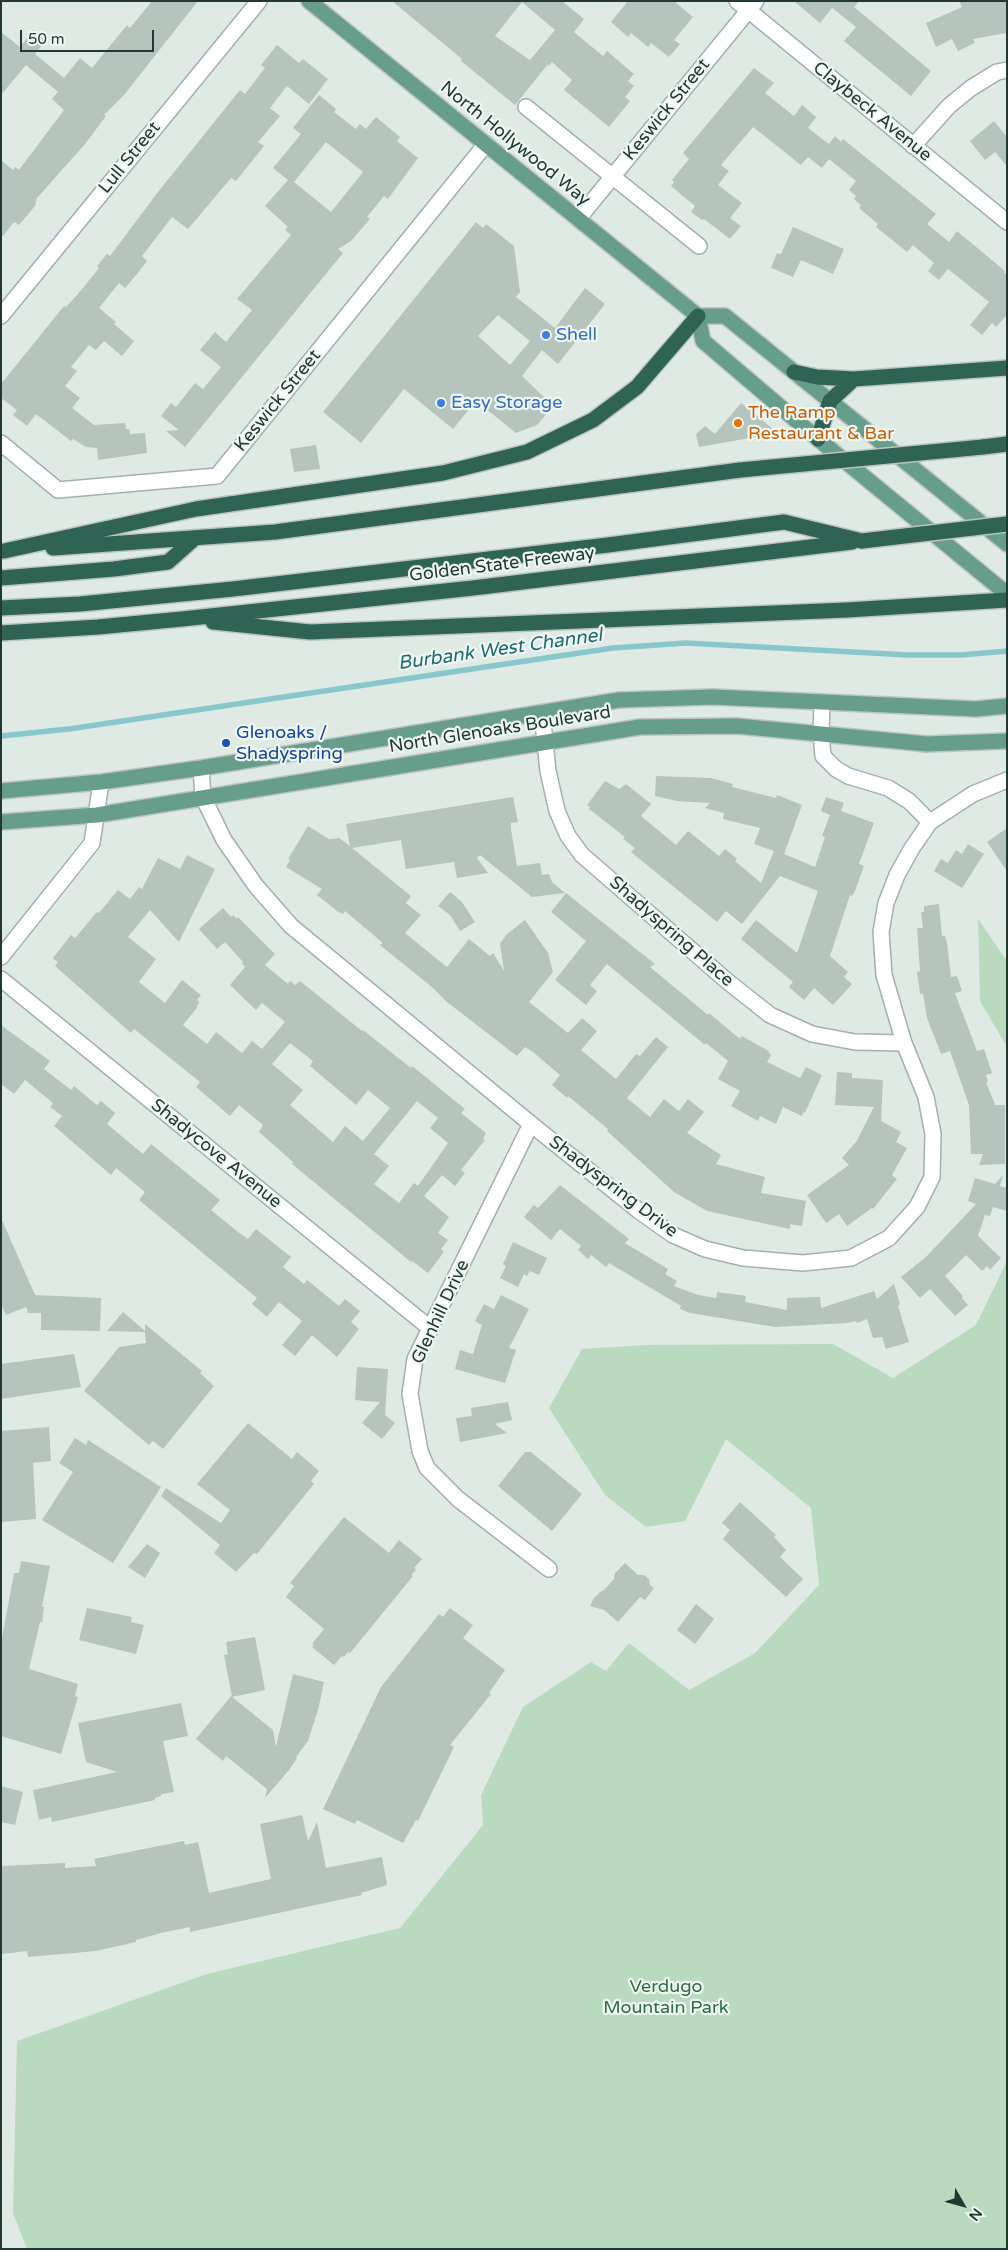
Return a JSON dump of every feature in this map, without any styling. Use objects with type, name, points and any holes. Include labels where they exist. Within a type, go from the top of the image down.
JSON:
[{"type":"highway","points":[[3,552],[196,509],[443,473],[527,452],[593,420],[637,387],[698,316]]},
{"type":"highway","points":[[794,372],[817,377],[854,379],[1007,368]]},
{"type":"highway","points":[[818,439],[830,401],[854,379]]},
{"type":"highway","points":[[3,552],[275,532],[740,470],[1007,444]]},
{"type":"highway","points":[[1,608],[80,604],[234,589],[784,522],[862,541]]},
{"type":"highway","name":"Golden State Freeway","points":[[1,633],[98,628],[473,588],[1007,524]]},
{"type":"highway","points":[[1,578],[114,569],[168,562],[194,538]]},
{"type":"highway","points":[[182,619],[310,632],[838,611],[1007,600]]},
{"type":"main road","name":"North Hollywood Way","points":[[309,1],[698,316]]},
{"type":"main road","points":[[1007,544],[725,316],[698,316],[704,341],[818,439],[1007,594]]},
{"type":"main road","name":"North Glenoaks Boulevard","points":[[1,790],[101,782],[201,768],[620,700],[714,697],[976,709],[1007,706]]},
{"type":"main road","points":[[976,709],[1007,699]]},
{"type":"main road","name":"North Glenoaks Boulevard","points":[[1,822],[97,815],[640,727],[737,726],[928,744],[1007,741]]},
{"type":"street","name":"Lull Street","points":[[1,316],[259,1]]},
{"type":"street","name":"Keswick Street","points":[[578,219],[747,4]]},
{"type":"street","name":"Claybeck Avenue","points":[[747,4],[914,146],[1007,222]]},
{"type":"street","points":[[914,146],[949,106],[971,88],[997,72],[1007,70]]},
{"type":"street","name":"North Hollywood Way","points":[[526,108],[699,246]]},
{"type":"street","name":"Keswick Street","points":[[1,443],[58,490],[217,476],[486,144]]},
{"type":"street","points":[[822,703],[821,734],[823,756],[836,769],[848,776],[888,788],[909,801],[930,822]]},
{"type":"street","name":"Shadyspring Place","points":[[542,713],[548,771],[556,811],[568,836],[582,855],[727,981],[770,1014],[812,1034],[855,1042],[904,1043]]},
{"type":"street","name":"Shadyspring Drive","points":[[201,768],[203,797],[224,840],[256,886],[291,926],[531,1124],[639,1211],[673,1235],[704,1250],[743,1258],[803,1263],[851,1258],[889,1238],[917,1207],[932,1177],[934,1134],[926,1097],[904,1043],[884,975],[881,932],[886,903],[897,875],[912,848],[930,822],[973,794],[1007,780]]},
{"type":"street","points":[[1,957],[92,843],[101,782]]},
{"type":"street","name":"Shadycove Avenue","points":[[1,979],[431,1329]]},
{"type":"street","name":"Glenhill Drive","points":[[531,1124],[415,1359],[410,1394],[420,1451],[427,1468],[458,1499],[549,1569]]},
{"type":"green space","points":[[978,919],[1007,961],[1007,1047],[980,1001]]},
{"type":"green space","name":"Verdugo Mountain Park","points":[[1007,1261],[1007,2249],[27,2249],[13,2213],[17,2041],[207,1974],[400,1928],[483,1825],[481,1795],[523,1707],[591,1662],[606,1671],[629,1643],[689,1690],[755,1653],[819,1585],[811,1508],[726,1439],[685,1521],[646,1527],[605,1495],[549,1408],[582,1349],[645,1345],[833,1344],[893,1378],[976,1325]]},
{"type":"building","points":[[152,1],[198,1],[124,95],[104,115],[106,116],[85,144],[37,198],[35,206],[19,225],[14,222],[1,238],[1,160],[13,170],[15,167],[19,170],[64,110],[52,99],[58,92],[26,65],[1,95],[1,32],[20,47],[33,30],[46,40],[35,54],[64,78],[80,58],[92,68],[127,25],[130,28]]},
{"type":"building","points":[[392,1],[562,1],[584,19],[574,32],[603,56],[607,51],[634,74],[628,81],[634,86],[625,97],[630,101],[609,127],[564,90],[572,80],[552,62],[549,66],[548,64],[515,105],[461,61],[462,59]],"holes":[[[522,2],[555,30],[530,60],[495,36]]]},
{"type":"building","points":[[628,1],[674,1],[693,17],[674,40],[680,44],[669,57],[651,43],[648,47],[631,33],[628,37],[611,22]]},
{"type":"building","points":[[794,1],[859,1],[854,7],[931,71],[911,96],[844,41],[856,27],[832,8],[820,23]]},
{"type":"building","points":[[959,1],[1007,1],[1007,33],[973,39],[975,43],[958,51],[952,39],[936,47],[926,23],[962,7]]},
{"type":"building","points":[[277,45],[299,63],[303,59],[328,79],[309,104],[287,86],[270,108],[280,116],[258,142],[264,146],[236,181],[231,178],[188,229],[172,217],[142,256],[147,261],[137,274],[125,288],[119,283],[99,308],[134,341],[122,356],[104,341],[96,350],[89,345],[71,367],[77,371],[65,386],[80,398],[72,408],[94,425],[125,423],[126,429],[129,429],[130,434],[145,433],[147,453],[98,460],[97,448],[86,447],[73,439],[71,441],[36,414],[27,426],[13,415],[17,410],[1,398],[1,384],[64,306],[66,307],[78,294],[99,268],[97,266],[107,254],[110,256],[158,192],[240,90],[245,94],[265,68],[261,65]]},
{"type":"building","points":[[754,68],[774,83],[765,93],[794,116],[802,105],[816,117],[808,128],[829,144],[835,136],[841,142],[843,139],[936,214],[927,224],[949,242],[957,231],[1005,271],[1004,273],[1007,275],[1007,315],[996,327],[992,323],[982,335],[970,325],[989,302],[948,269],[939,280],[928,271],[934,263],[913,245],[907,252],[876,227],[878,224],[859,208],[861,205],[854,199],[856,196],[849,190],[856,181],[829,159],[822,168],[808,157],[801,165],[753,127],[721,165],[729,171],[718,185],[742,203],[730,218],[741,226],[730,239],[704,219],[702,220],[691,212],[695,206],[671,186],[674,182],[672,180],[689,159],[683,153]]},
{"type":"building","points":[[319,95],[336,109],[334,112],[356,129],[360,124],[366,129],[376,117],[400,137],[397,141],[418,158],[388,199],[384,196],[367,217],[370,219],[351,241],[338,249],[343,253],[185,447],[166,431],[179,430],[161,416],[171,403],[176,407],[195,383],[203,389],[221,367],[200,350],[215,332],[226,342],[252,310],[237,299],[291,235],[285,230],[288,227],[265,206],[288,180],[273,168],[301,134],[293,128]],"holes":[[[326,142],[363,172],[331,212],[294,182]]]},
{"type":"building","points":[[994,121],[1007,137],[1007,166],[995,152],[985,160],[970,141]]},
{"type":"building","points":[[476,222],[483,228],[486,224],[514,246],[520,292],[516,297],[555,328],[585,288],[605,304],[558,364],[542,350],[522,376],[553,406],[537,425],[516,433],[476,401],[453,429],[404,389],[361,443],[323,412]],"holes":[[[498,315],[530,341],[510,365],[478,336]]]},
{"type":"building","points":[[793,227],[844,249],[833,274],[801,260],[793,277],[771,268],[777,253],[781,254]]},
{"type":"building","points":[[741,403],[778,433],[699,447],[696,434],[705,426],[715,434]]},
{"type":"building","points":[[316,445],[320,469],[294,472],[290,449]]},
{"type":"building","points":[[656,776],[711,778],[733,784],[732,787],[776,798],[777,795],[802,805],[784,854],[815,867],[825,837],[822,836],[830,815],[821,811],[826,797],[844,803],[841,811],[874,823],[859,864],[864,866],[855,891],[852,896],[850,895],[830,956],[848,972],[844,977],[852,984],[833,1005],[814,988],[804,1000],[789,987],[793,982],[741,939],[756,920],[797,953],[818,891],[780,876],[742,924],[726,911],[717,922],[631,852],[635,848],[623,839],[625,837],[589,809],[590,807],[587,805],[605,781],[619,789],[626,784],[651,804],[641,816],[676,845],[688,831],[719,856],[725,849],[737,859],[735,861],[761,883],[774,851],[754,844],[760,828],[723,819],[724,813],[705,808],[710,803],[677,801],[655,796]]},
{"type":"building","points":[[513,797],[518,822],[511,823],[511,829],[517,866],[540,863],[542,875],[549,874],[552,882],[565,893],[532,897],[480,855],[477,858],[488,873],[457,878],[454,862],[406,869],[401,840],[352,848],[411,896],[406,903],[421,915],[405,933],[447,967],[469,939],[490,956],[493,953],[504,971],[500,944],[506,935],[525,920],[548,953],[553,972],[529,1002],[568,1033],[582,1018],[597,1031],[581,1050],[616,1079],[636,1054],[640,1056],[656,1037],[668,1047],[627,1098],[650,1117],[664,1099],[679,1111],[688,1099],[704,1112],[687,1133],[721,1155],[716,1164],[765,1177],[761,1193],[806,1201],[802,1226],[790,1224],[790,1229],[707,1211],[674,1192],[607,1131],[608,1129],[552,1085],[560,1075],[533,1052],[525,1047],[517,1056],[447,1002],[433,988],[380,945],[383,943],[345,911],[343,914],[337,911],[317,895],[322,889],[286,867],[290,860],[288,859],[308,826],[329,839],[339,838],[350,846],[346,824]]},
{"type":"building","points":[[1007,828],[1007,871],[987,842]]},
{"type":"building","points":[[968,844],[984,854],[962,888],[934,871],[941,859],[948,863],[956,850],[962,854]]},
{"type":"building","points":[[187,855],[215,869],[179,942],[150,910],[128,937],[156,959],[139,982],[165,1003],[182,980],[201,995],[197,1000],[199,1002],[196,1009],[183,1025],[207,1044],[216,1032],[242,1053],[252,1041],[262,1049],[285,1022],[262,1003],[256,1010],[230,985],[245,967],[243,962],[225,942],[217,949],[199,929],[223,908],[231,917],[233,915],[237,919],[238,917],[275,954],[265,965],[288,984],[290,981],[295,985],[300,981],[362,1031],[411,1068],[412,1066],[465,1109],[461,1113],[486,1133],[483,1139],[485,1140],[461,1170],[465,1173],[455,1186],[442,1175],[424,1196],[449,1217],[438,1233],[448,1240],[441,1249],[444,1252],[428,1273],[411,1262],[292,1164],[293,1162],[259,1132],[263,1125],[239,1105],[230,1116],[196,1087],[200,1082],[134,1029],[131,1033],[55,966],[58,962],[53,958],[71,935],[75,938],[118,890],[130,899],[139,887],[142,889],[158,858],[180,869]],"holes":[[[290,1043],[313,1061],[310,1066],[356,1105],[368,1090],[390,1108],[363,1141],[345,1126],[333,1142],[290,1105],[303,1090],[272,1064]],[[417,1101],[438,1118],[430,1128],[448,1143],[418,1186],[414,1183],[399,1203],[374,1184],[389,1166],[374,1154]]]},
{"type":"building","points":[[450,892],[462,902],[475,922],[460,931],[450,915],[438,906]]},
{"type":"building","points":[[566,893],[655,964],[650,967],[708,1015],[709,1013],[740,1039],[742,1036],[767,1050],[771,1055],[767,1062],[800,1078],[806,1067],[822,1075],[805,1113],[803,1112],[802,1116],[783,1107],[776,1124],[760,1116],[758,1121],[731,1106],[740,1091],[718,1079],[728,1061],[706,1043],[705,1045],[607,964],[590,985],[597,991],[586,1005],[555,980],[586,941],[551,912]]},
{"type":"building","points":[[939,904],[942,936],[945,936],[947,943],[951,977],[957,976],[962,991],[955,993],[977,1051],[984,1049],[992,1073],[986,1075],[988,1082],[986,1082],[995,1105],[1005,1105],[1005,1164],[979,1165],[983,1154],[971,1154],[969,1105],[950,1051],[941,1054],[927,1018],[923,993],[920,994],[917,972],[920,971],[917,928],[923,928],[921,912],[924,912],[924,906]]},
{"type":"building","points":[[1,1025],[50,1061],[44,1069],[71,1090],[74,1086],[97,1105],[101,1101],[115,1113],[107,1124],[143,1154],[151,1144],[220,1200],[211,1210],[238,1232],[248,1239],[256,1229],[291,1257],[283,1267],[304,1284],[307,1280],[339,1306],[345,1299],[360,1311],[351,1322],[359,1329],[337,1357],[312,1335],[295,1356],[282,1345],[302,1321],[279,1302],[267,1317],[252,1304],[257,1298],[139,1200],[145,1192],[116,1168],[111,1175],[54,1126],[62,1116],[50,1107],[53,1103],[25,1080],[14,1094],[1,1084]]},
{"type":"building","points":[[837,1072],[852,1073],[852,1078],[883,1080],[881,1121],[901,1132],[896,1142],[907,1148],[892,1175],[897,1179],[873,1209],[847,1226],[839,1214],[826,1223],[807,1195],[849,1165],[842,1158],[856,1142],[874,1107],[835,1105]]},
{"type":"building","points":[[1003,1175],[1000,1186],[1007,1188],[1007,1211],[993,1207],[990,1216],[985,1215],[978,1236],[1001,1258],[990,1270],[987,1266],[982,1271],[966,1255],[945,1276],[963,1296],[962,1298],[968,1305],[955,1316],[930,1289],[920,1298],[901,1277],[926,1257],[976,1204],[968,1201],[975,1178],[995,1184]]},
{"type":"building","points":[[560,1185],[629,1239],[625,1243],[668,1269],[665,1274],[677,1281],[674,1286],[698,1295],[716,1298],[717,1292],[746,1296],[745,1302],[787,1310],[787,1298],[820,1297],[821,1308],[874,1291],[877,1299],[894,1284],[900,1304],[898,1306],[909,1342],[886,1349],[882,1337],[873,1338],[867,1319],[857,1323],[856,1321],[775,1327],[690,1313],[680,1309],[681,1306],[609,1263],[606,1267],[591,1255],[588,1259],[578,1250],[581,1246],[560,1229],[551,1240],[524,1217],[534,1205],[538,1208]]},
{"type":"building","points":[[1,1218],[35,1295],[101,1298],[100,1331],[41,1330],[41,1313],[28,1313],[26,1307],[6,1315],[1,1304]]},
{"type":"building","points":[[513,1242],[547,1258],[539,1275],[530,1271],[527,1276],[524,1274],[518,1287],[500,1278],[506,1266],[503,1264]]},
{"type":"building","points":[[501,1295],[529,1309],[509,1348],[516,1350],[505,1383],[455,1369],[460,1350],[473,1354],[482,1325],[475,1321],[484,1304],[494,1309]]},
{"type":"building","points":[[123,1312],[145,1331],[145,1324],[202,1371],[200,1373],[214,1386],[163,1449],[153,1441],[149,1445],[84,1391],[119,1347],[146,1343],[145,1332],[107,1331]]},
{"type":"building","points":[[74,1354],[81,1387],[1,1399],[1,1364]]},
{"type":"building","points":[[357,1367],[388,1369],[385,1415],[395,1423],[382,1439],[362,1423],[380,1402],[355,1400]]},
{"type":"building","points":[[508,1402],[512,1420],[495,1424],[507,1433],[460,1442],[456,1418],[472,1416],[471,1408]]},
{"type":"building","points":[[248,1423],[292,1459],[297,1452],[319,1471],[311,1481],[314,1484],[257,1554],[254,1553],[236,1572],[214,1553],[220,1545],[161,1496],[166,1488],[221,1523],[230,1510],[197,1484]]},
{"type":"building","points":[[49,1427],[51,1461],[33,1463],[36,1519],[1,1522],[1,1431]]},
{"type":"building","points":[[75,1438],[86,1445],[88,1440],[161,1487],[113,1563],[42,1520],[73,1472],[59,1463]]},
{"type":"building","points":[[525,1452],[531,1452],[582,1494],[552,1531],[498,1486]]},
{"type":"building","points":[[740,1502],[776,1535],[774,1537],[786,1550],[780,1557],[803,1579],[786,1597],[723,1539],[730,1530],[722,1523]]},
{"type":"building","points":[[344,1517],[389,1553],[399,1540],[422,1559],[414,1568],[416,1570],[411,1575],[413,1576],[350,1653],[348,1652],[344,1657],[342,1656],[334,1665],[312,1647],[314,1645],[312,1644],[324,1629],[286,1597],[294,1586],[290,1583]]},
{"type":"building","points":[[147,1544],[160,1553],[145,1578],[128,1567]]},
{"type":"building","points":[[21,1561],[50,1566],[42,1607],[44,1607],[42,1623],[40,1622],[29,1669],[78,1684],[75,1696],[78,1697],[61,1754],[1,1736],[1,1643],[14,1573],[19,1573]]},
{"type":"building","points":[[625,1563],[638,1575],[644,1575],[649,1579],[650,1585],[654,1588],[645,1600],[640,1597],[618,1622],[604,1610],[590,1606],[594,1598],[614,1579],[615,1573]]},
{"type":"building","points":[[696,1604],[714,1619],[695,1644],[677,1630]]},
{"type":"building","points":[[87,1608],[132,1617],[131,1622],[144,1625],[136,1654],[79,1640]]},
{"type":"building","points":[[450,1608],[473,1625],[463,1638],[505,1670],[489,1693],[491,1694],[450,1745],[454,1747],[418,1821],[416,1820],[403,1843],[357,1820],[355,1824],[323,1809],[381,1687],[439,1614],[443,1617]]},
{"type":"building","points":[[255,1637],[265,1690],[232,1697],[224,1655],[228,1654],[226,1642]]},
{"type":"building","points":[[293,1674],[324,1682],[318,1710],[308,1741],[289,1770],[265,1798],[267,1789],[226,1756],[223,1761],[196,1739],[231,1696],[273,1730],[276,1747]]},
{"type":"building","points":[[181,1703],[188,1736],[163,1741],[174,1792],[161,1794],[155,1800],[52,1822],[51,1817],[39,1820],[33,1790],[117,1772],[86,1762],[78,1723]]},
{"type":"building","points":[[1,1786],[23,1792],[15,1825],[1,1822]]},
{"type":"building","points":[[302,1815],[308,1841],[317,1822],[326,1868],[382,1857],[387,1885],[361,1893],[362,1895],[190,1932],[190,1927],[161,1933],[136,1940],[136,1942],[96,1951],[28,1957],[27,1951],[1,1954],[1,1866],[65,1863],[65,1868],[96,1866],[94,1859],[184,1841],[185,1845],[198,1842],[209,1893],[271,1879],[260,1824]]},
{"type":"waterway","name":"Burbank West Channel","points":[[1,736],[69,729],[613,648],[686,643],[908,655],[961,655],[1007,651]]},
{"type":"place","name":"Shell","points":[[546,335]]},
{"type":"place","name":"Easy Storage","points":[[441,403]]},
{"type":"place","name":"The Ramp Restaurant & Bar","points":[[738,423]]},
{"type":"place","name":"Glenoaks / Shadyspring","points":[[226,743]]}]
